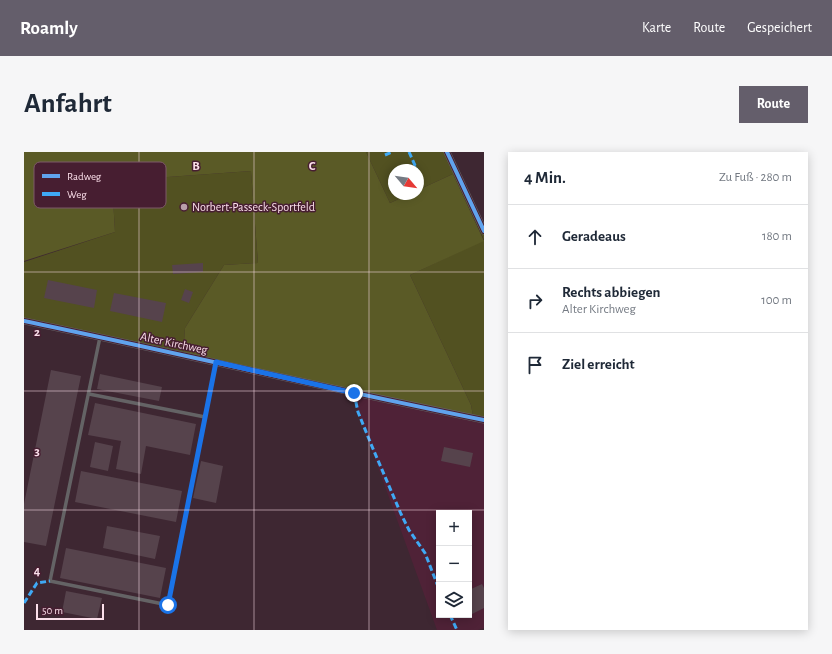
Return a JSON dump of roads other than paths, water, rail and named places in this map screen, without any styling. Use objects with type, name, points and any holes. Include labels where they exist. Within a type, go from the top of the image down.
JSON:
[{"type":"street","points":[[447,152],[484,231]]},
{"type":"street","name":"Alter Kirchweg","points":[[24,321],[484,420]]},
{"type":"lane","points":[[100,337],[50,581],[168,605],[216,362]]},
{"type":"lane","points":[[89,394],[205,418]]},
{"type":"place","name":"Norbert-Passeck-Sportfeld","points":[[184,207]]}]
